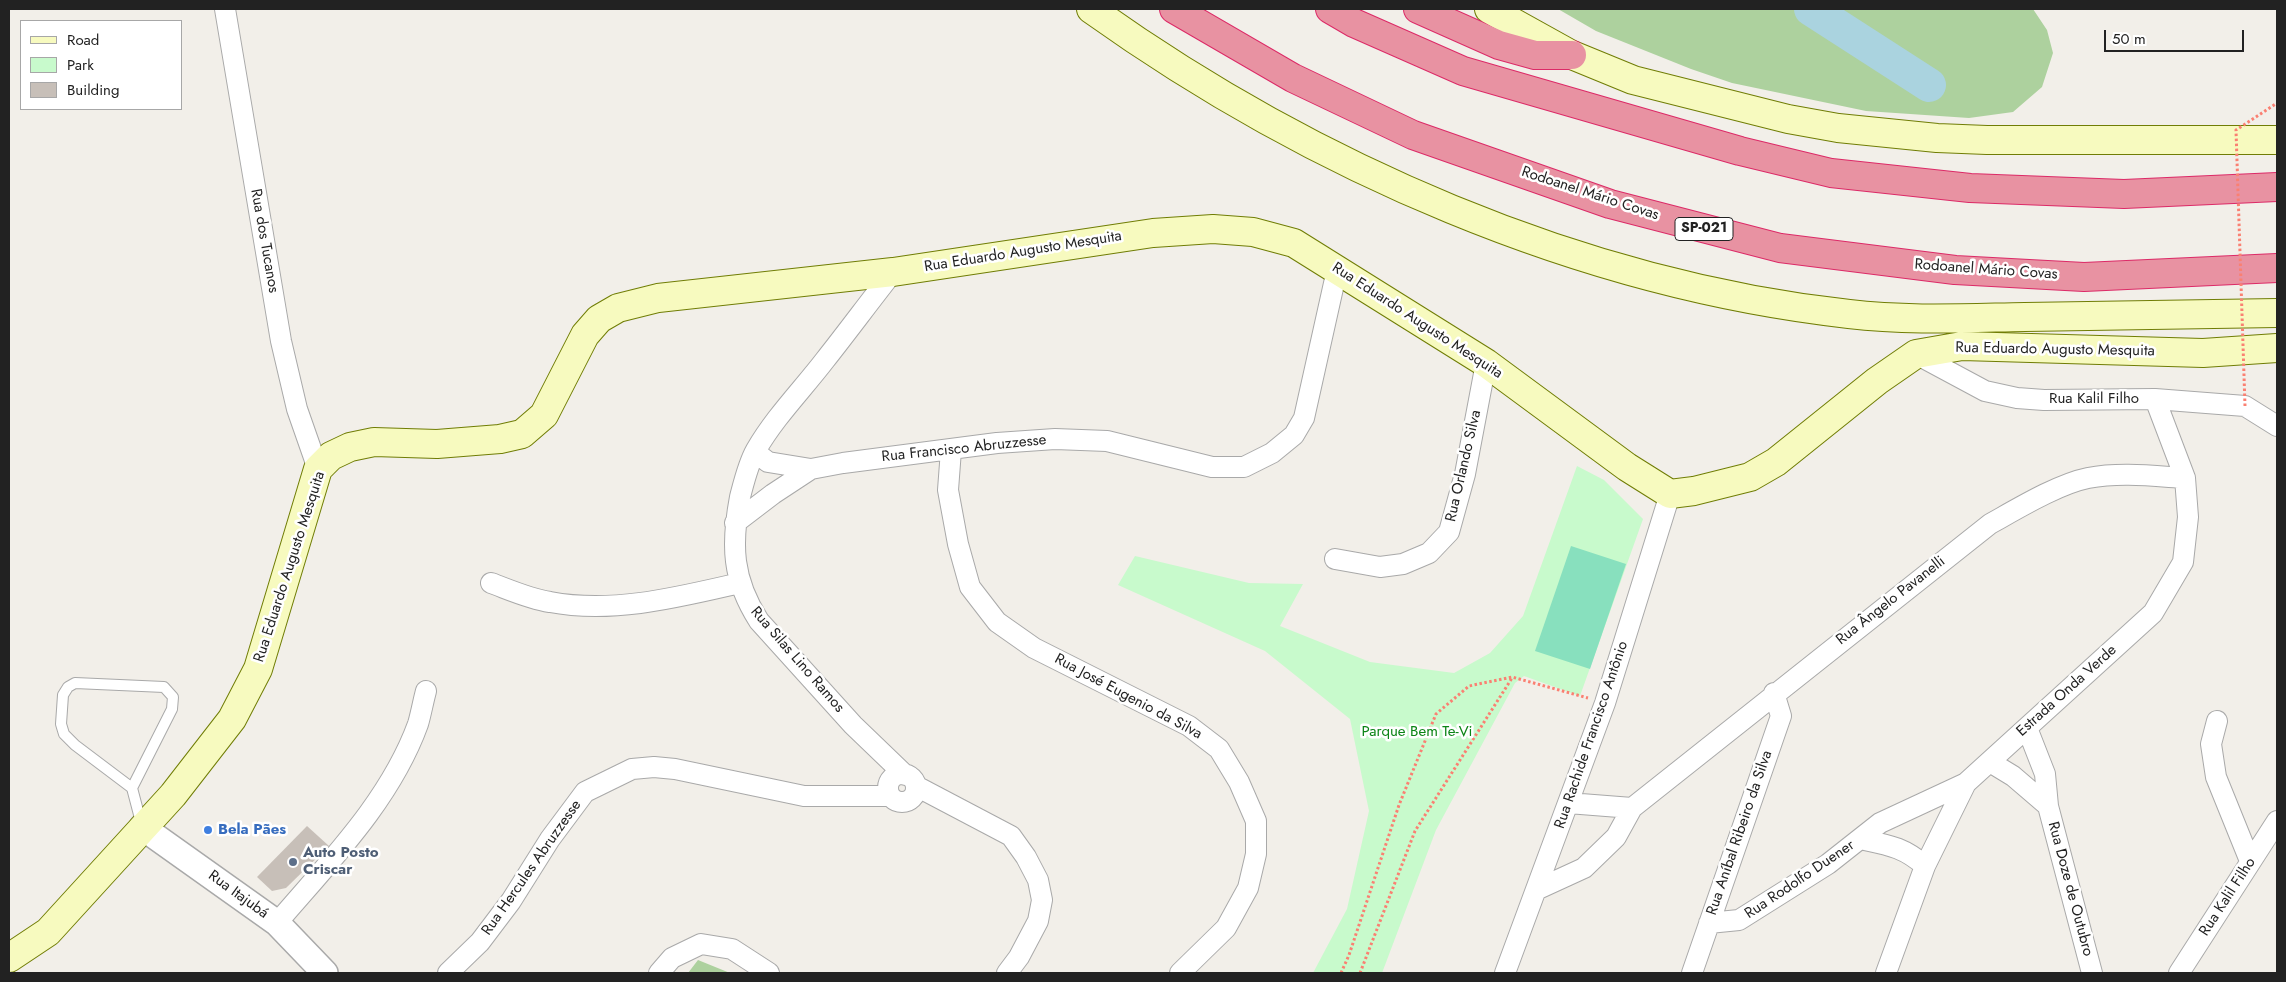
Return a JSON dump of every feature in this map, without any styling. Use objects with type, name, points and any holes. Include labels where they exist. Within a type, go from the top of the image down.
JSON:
[{"type":"highway","name":"Rodoanel Mário Covas","points":[[1174,9],[1292,78],[1413,134],[1610,204],[1780,248],[1955,270],[2084,277],[2277,268]]},
{"type":"highway","points":[[1330,9],[1354,22],[1463,71],[1740,151],[1831,173],[1970,188],[2124,194],[2277,187]]},
{"type":"highway","points":[[1418,9],[1498,45],[1534,55],[1572,55]]},
{"type":"main road","points":[[1091,9],[1180,68],[1233,100],[1304,140],[1368,171],[1433,201],[1516,234],[1635,273],[1704,292],[1849,314],[1912,319],[2277,313]]},
{"type":"main road","points":[[1489,9],[1572,55],[1652,86],[1692,93],[1788,119],[1887,134],[1987,140],[2277,140]]},
{"type":"main road","name":"Rua Eduardo Augusto Mesquita","points":[[9,958],[48,932],[173,795],[232,719],[258,669],[318,469],[331,456],[350,447],[374,442],[437,444],[500,439],[522,434],[544,416],[585,335],[599,319],[618,308],[658,298],[893,272],[1153,233],[1213,229],[1253,232],[1294,243],[1486,363],[1627,467],[1670,494],[1694,492],[1750,477],[1776,462],[1877,381],[1916,354],[1962,346],[2007,349],[2087,348],[2203,352],[2277,348]]},
{"type":"street","name":"Rua dos Tucanos","points":[[225,9],[281,341],[297,409],[318,469]]},
{"type":"street","name":"Rua Francisco Abruzzesse","points":[[755,452],[768,462],[811,469],[843,463],[997,443],[1055,439],[1107,442],[1212,467],[1244,467],[1272,453],[1294,435],[1304,418],[1337,270]]},
{"type":"street","name":"Rua Silas Lino Ramos","points":[[893,272],[825,361],[779,416],[755,452],[743,485],[735,523],[735,557],[740,583],[759,621],[853,725],[910,780],[1011,836],[1026,857],[1038,880],[1042,900],[1038,921],[1007,973]]},
{"type":"street","name":"Rua Kalil Filho","points":[[1916,354],[1985,392],[2017,398],[2044,400],[2155,399],[2245,406],[2277,426]]},
{"type":"street","name":"Rua Orlando Silva","points":[[1335,559],[1380,567],[1403,564],[1429,553],[1449,532],[1465,474],[1486,363]]},
{"type":"street","name":"Estrada Onda Verde","points":[[1886,973],[1926,866],[1966,783],[2153,613],[2182,562],[2188,517],[2185,478],[2155,399]]},
{"type":"street","name":"Rua José Eugenio da Silva","points":[[950,450],[948,490],[958,544],[970,587],[996,622],[1034,648],[1189,726],[1219,748],[1239,782],[1256,821],[1256,854],[1248,888],[1226,928],[1180,973]]},
{"type":"street","name":"Rua Francisco Abruzzesse","points":[[735,523],[773,494],[811,469]]},
{"type":"street","name":"Rua Ângelo Pavanelli","points":[[1536,890],[1584,868],[1616,837],[1632,808],[1990,524],[2040,497],[2087,478],[2128,475],[2185,478]]},
{"type":"street","name":"Rua Rachide Francisco Antônio","points":[[1505,973],[1605,703],[1670,494]]},
{"type":"street","points":[[491,583],[549,602],[584,606],[656,601],[740,583]]},
{"type":"street","points":[[277,923],[349,839],[381,795],[418,724],[426,691]]},
{"type":"street","name":"Rua Aníbal Ribeiro da Silva","points":[[1692,973],[1781,716],[1774,694]]},
{"type":"street","points":[[2217,721],[2211,744],[2216,777],[2250,861]]},
{"type":"street","name":"Rua Doze de Outubro","points":[[2027,728],[2045,774],[2048,806],[2092,973]]},
{"type":"street","name":"Rua Doze de Outubro","points":[[1990,762],[2012,776],[2048,806]]},
{"type":"street","name":"Rua Hercules Abruzzesse","points":[[448,973],[485,935],[511,901],[550,839],[585,792],[632,769],[654,767],[675,769],[804,796],[890,796],[888,790],[890,781],[899,774],[910,780]]},
{"type":"street","name":"Rua Rodolfo Duener","points":[[1709,923],[1739,920],[1791,889],[1880,823],[1966,783]]},
{"type":"street","points":[[1568,803],[1632,808]]},
{"type":"street","name":"Rua Kalil Filho","points":[[2179,973],[2277,821]]},
{"type":"street","name":"Rua Itajubá","points":[[142,827],[277,923],[325,973]]},
{"type":"street","name":"Rua Rodolfo Duener","points":[[1860,839],[1888,845],[1911,853],[1926,866]]},
{"type":"street","points":[[659,973],[672,958],[701,944],[732,949],[769,973]]},
{"type":"lane","points":[[132,788],[172,708],[173,697],[164,687],[75,683],[68,687],[63,695],[61,724],[64,734],[75,745],[132,788],[142,827]]},
{"type":"path","points":[[2245,406],[2236,130],[2277,102]]},
{"type":"path","points":[[1360,973],[1415,831],[1512,678]]},
{"type":"path","points":[[1341,973],[1349,955],[1375,871],[1399,804],[1436,714],[1469,686],[1512,678],[1605,703]]},
{"type":"green space","points":[[1558,9],[2033,9],[2047,30],[2053,53],[2042,87],[2013,112],[1969,118],[1866,111],[1732,83],[1691,69],[1596,31]]},
{"type":"green space","name":"Parque Bem Te-Vi","points":[[1577,466],[1604,480],[1643,519],[1580,696],[1524,676],[1515,683],[1436,830],[1382,973],[1313,973],[1347,909],[1369,811],[1350,719],[1265,651],[1118,585],[1135,556],[1249,583],[1303,584],[1280,626],[1370,662],[1454,673],[1490,653],[1523,616]]},
{"type":"green space","points":[[1571,546],[1626,564],[1590,669],[1535,651]]},
{"type":"green space","points":[[698,960],[730,973],[688,973]]},
{"type":"building","name":"Auto Posto Criscar","points":[[307,826],[329,846],[286,888],[272,891],[257,877]]},
{"type":"waterway","points":[[1811,9],[1929,85]]},
{"type":"place","name":"Bela Pães","points":[[208,830]]},
{"type":"place","name":"Auto Posto Criscar","points":[[293,862]]}]
